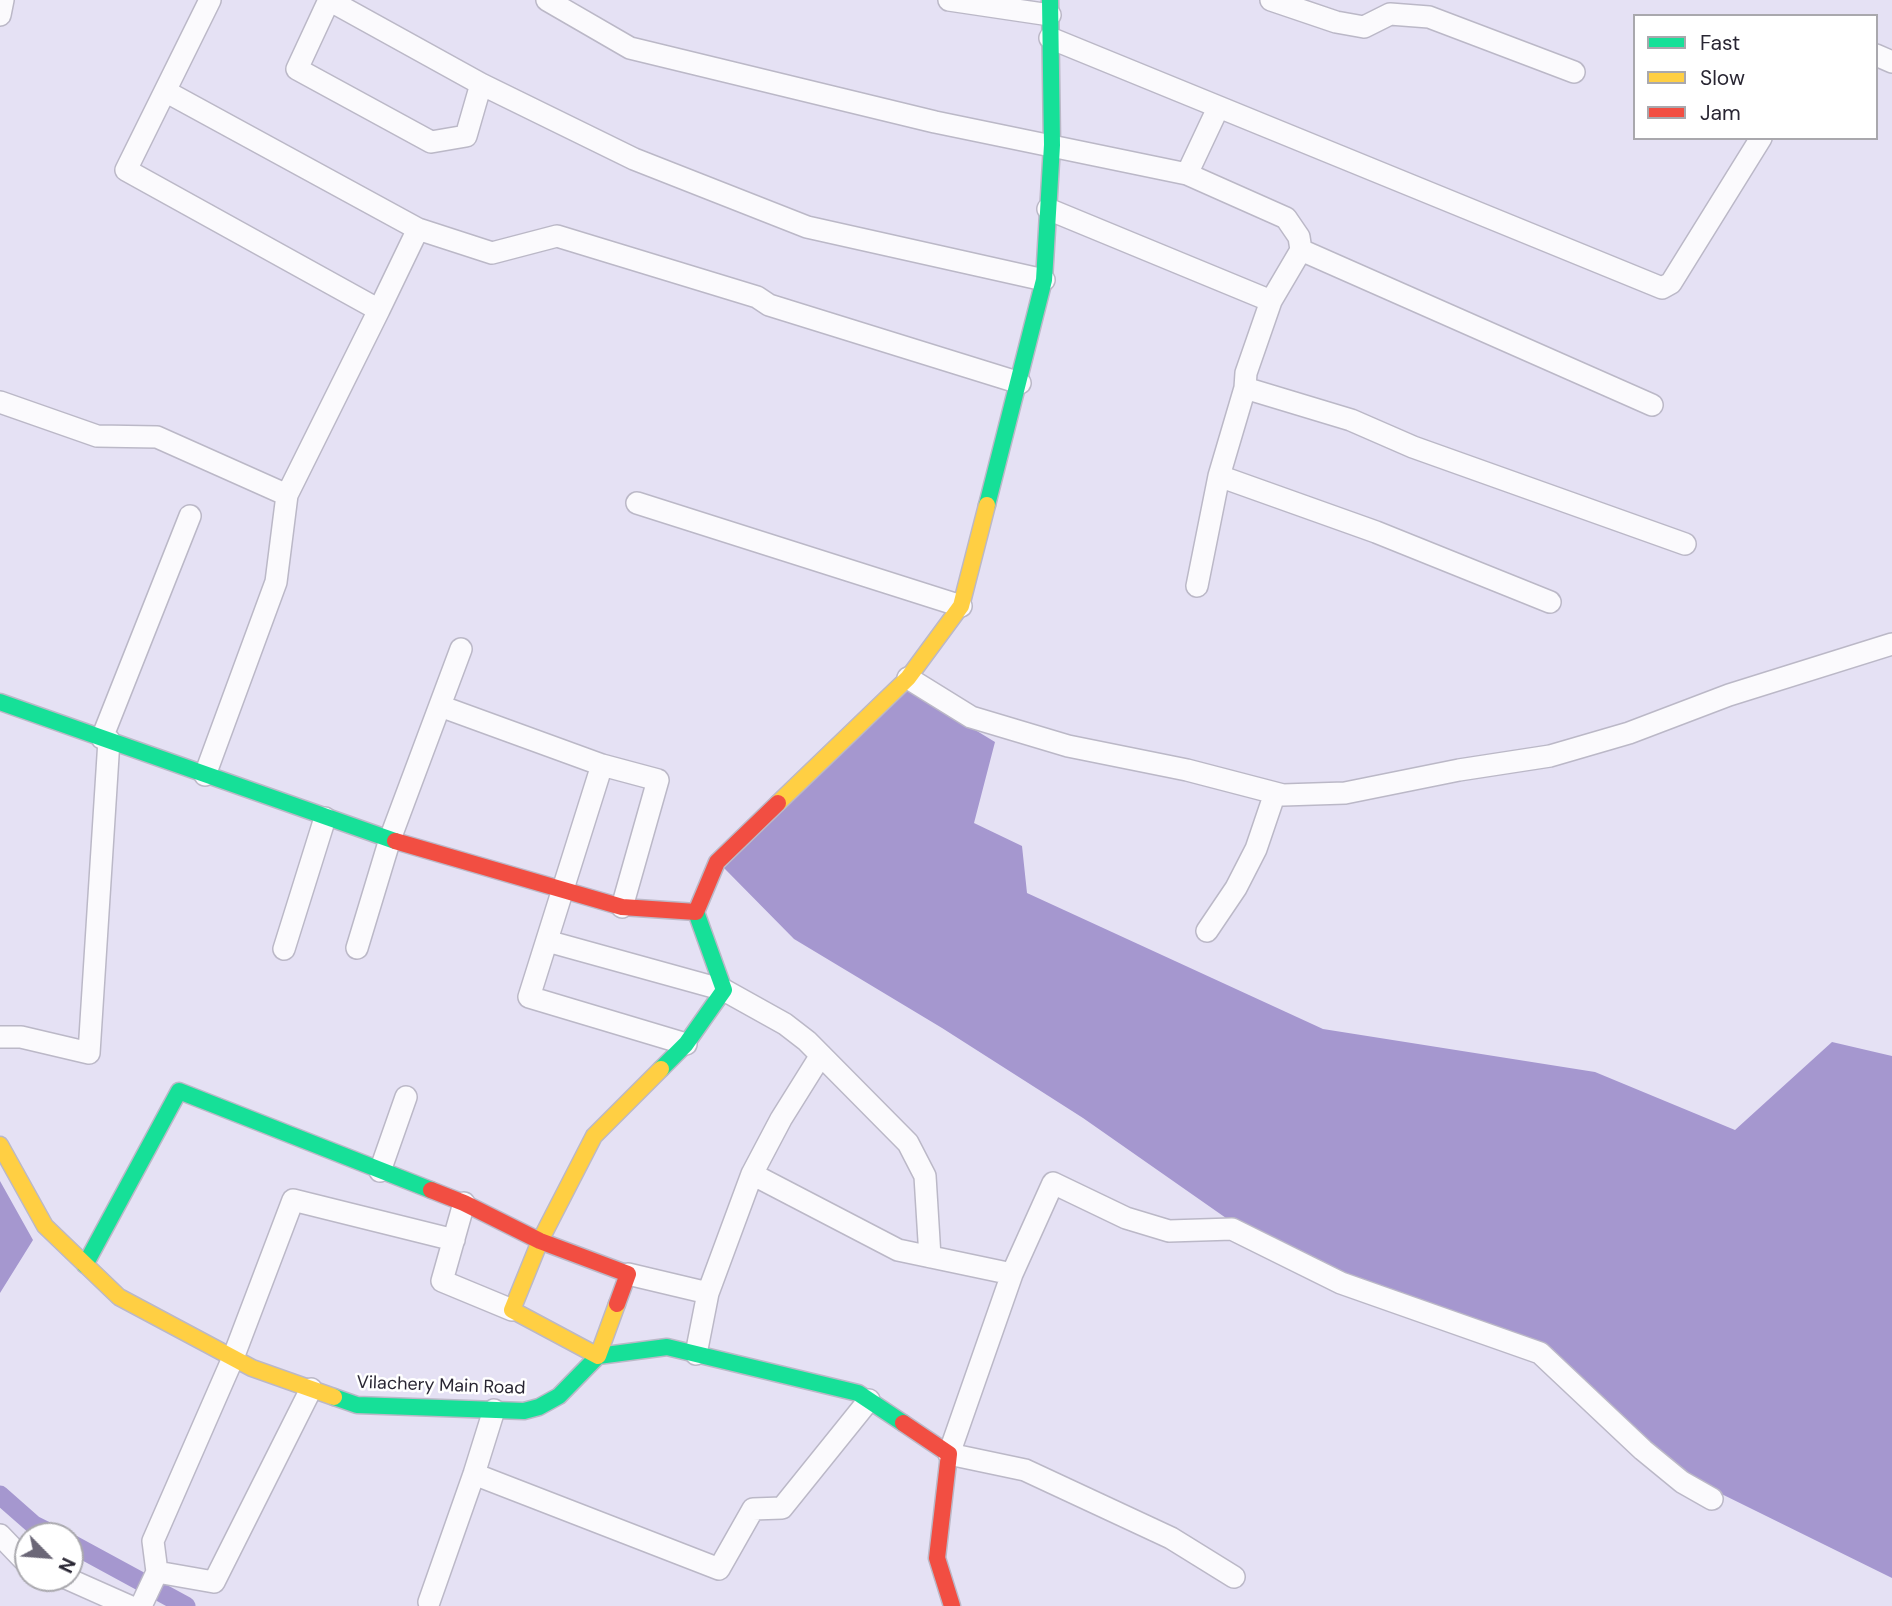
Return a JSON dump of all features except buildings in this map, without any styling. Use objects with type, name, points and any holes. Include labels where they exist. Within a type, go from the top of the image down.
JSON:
[{"type":"street","points":[[0,15],[3,0]]},
{"type":"street","points":[[210,0],[126,170],[379,310]]},
{"type":"street","points":[[481,85],[466,136],[431,142],[297,69],[329,0],[481,85],[634,159],[807,227],[1044,280]]},
{"type":"street","points":[[547,0],[630,48],[936,122],[1187,174],[1286,218],[1299,237],[1301,250],[1271,301],[1246,373],[1245,388],[1219,476],[1197,586]]},
{"type":"street","points":[[724,990],[696,912],[717,862],[908,678],[961,606],[1020,383],[1044,280],[1052,145],[1050,8],[948,0]]},
{"type":"street","points":[[1271,0],[1336,22],[1364,27],[1390,15],[1429,17],[1574,72]]},
{"type":"street","points":[[1050,38],[1662,288],[1671,284],[1760,140]]},
{"type":"street","points":[[165,91],[418,229],[492,253],[557,236],[1020,383]]},
{"type":"street","points":[[1187,174],[1218,108]]},
{"type":"street","points":[[1048,209],[1271,301]]},
{"type":"street","points":[[205,775],[276,582],[287,495],[418,229]]},
{"type":"street","points":[[1301,250],[1652,405]]},
{"type":"street","points":[[1245,388],[1351,420],[1413,447],[1685,544]]},
{"type":"street","points":[[0,402],[97,436],[157,437],[287,495]]},
{"type":"street","points":[[1219,476],[1376,531],[1550,602]]},
{"type":"street","points":[[637,503],[961,606]]},
{"type":"street","points":[[0,1037],[21,1037],[89,1053],[105,739],[190,516]]},
{"type":"street","points":[[908,678],[971,717],[1068,746],[1283,795],[1345,793],[1459,770],[1550,756],[1629,733],[1729,695],[1892,644]]},
{"type":"street","points":[[357,948],[390,839],[461,649]]},
{"type":"street","points":[[0,702],[390,839],[622,907],[696,912]]},
{"type":"street","points":[[440,706],[602,765],[658,780],[622,907]]},
{"type":"street","points":[[602,765],[529,997],[686,1044]]},
{"type":"street","points":[[1207,931],[1236,888],[1256,849],[1275,793]]},
{"type":"street","points":[[284,949],[325,818]]},
{"type":"street","points":[[547,941],[724,990],[785,1024],[821,1055],[908,1143],[925,1176],[930,1256]]},
{"type":"street","points":[[512,1310],[540,1241],[594,1136],[686,1044],[724,990]]},
{"type":"street","points":[[696,1354],[708,1293],[752,1174],[781,1119],[821,1055]]},
{"type":"street","points":[[85,1265],[178,1091],[464,1203],[540,1241],[628,1274],[708,1293]]},
{"type":"street","points":[[380,1171],[407,1097]]},
{"type":"street","name":"Vilachery Main Road","points":[[0,1145],[45,1226],[119,1297],[253,1368],[311,1389],[357,1405],[524,1411],[539,1407],[559,1396],[598,1356]]},
{"type":"street","points":[[752,1174],[898,1250],[1012,1274]]},
{"type":"street","points":[[952,1606],[937,1558],[949,1454],[1012,1274],[1053,1183],[1126,1218],[1169,1231],[1232,1229],[1341,1283],[1540,1353],[1643,1450],[1682,1482],[1712,1499]]},
{"type":"street","points":[[141,1606],[157,1572],[153,1541],[233,1358],[293,1200],[454,1240]]},
{"type":"street","points":[[464,1203],[442,1281],[512,1310],[598,1356],[667,1347],[858,1393],[949,1454],[1026,1470],[1171,1538],[1234,1577]]},
{"type":"street","points":[[598,1356],[628,1274]]},
{"type":"street","points":[[157,1572],[214,1581],[311,1389]]},
{"type":"street","points":[[474,1474],[719,1569],[753,1509],[782,1508],[869,1400]]},
{"type":"street","points":[[429,1602],[494,1410]]},
{"type":"street","points":[[0,1535],[14,1550]]},
{"type":"street","points":[[84,1586],[130,1606]]},
{"type":"shaded area","points":[[906,688],[995,742],[974,823],[1022,846],[1027,893],[1323,1029],[1595,1072],[1735,1130],[1832,1042],[1892,1056],[1892,1578],[1683,1475],[1541,1346],[1437,1316],[1226,1218],[1083,1118],[942,1028],[794,939],[724,868]]},
{"type":"shaded area","points":[[0,1181],[33,1240],[0,1293]]},
{"type":"waterway","points":[[0,1495],[31,1522]]},
{"type":"waterway","points":[[84,1551],[186,1606]]},
{"type":"traffic: fast","points":[[987,505],[1044,280],[1052,145],[1050,0]]},
{"type":"traffic: fast","points":[[0,702],[395,841]]},
{"type":"traffic: fast","points":[[661,1069],[686,1044],[724,990],[696,912]]},
{"type":"traffic: fast","points":[[85,1265],[179,1091],[431,1190]]},
{"type":"traffic: fast","points":[[334,1397],[357,1405],[524,1411],[539,1407],[559,1396],[598,1356],[667,1347],[858,1393],[903,1423]]},
{"type":"traffic: slow","points":[[778,803],[908,678],[961,606],[987,505]]},
{"type":"traffic: slow","points":[[617,1304],[598,1356],[512,1310],[540,1241],[594,1136],[661,1069]]},
{"type":"traffic: slow","points":[[0,1145],[45,1226],[119,1297],[252,1368],[334,1397]]},
{"type":"traffic: jam","points":[[395,841],[622,907],[696,912],[717,862],[778,803]]},
{"type":"traffic: jam","points":[[431,1190],[464,1203],[540,1241],[628,1274],[617,1304]]},
{"type":"traffic: jam","points":[[903,1423],[949,1454],[937,1558],[952,1606]]}]
